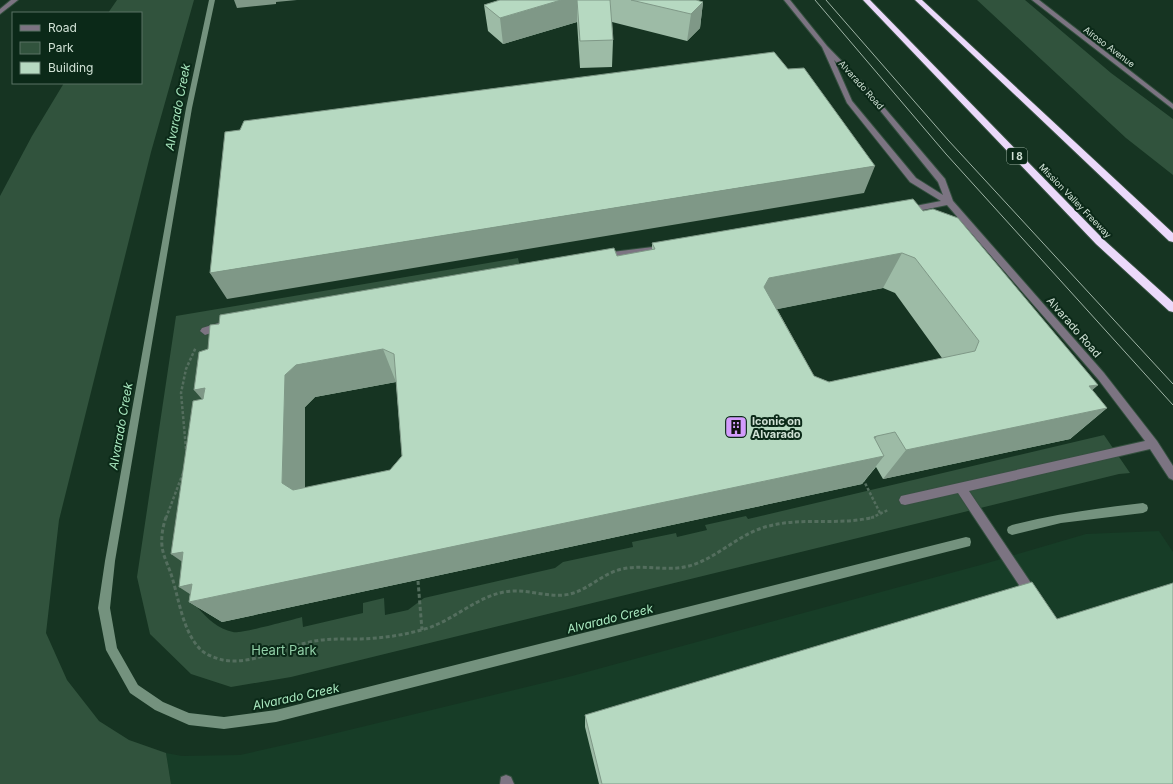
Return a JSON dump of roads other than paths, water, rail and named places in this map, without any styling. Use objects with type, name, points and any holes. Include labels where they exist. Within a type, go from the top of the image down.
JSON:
[{"type":"highway","name":"Mission Valley Freeway","points":[[866,0],[1100,242],[1173,308]]},
{"type":"highway","points":[[918,0],[1173,239]]},
{"type":"street","points":[[0,12],[15,0]]},
{"type":"street","name":"Alvarado Road","points":[[787,0],[825,47],[864,87],[942,181],[949,202]]},
{"type":"street","name":"Airoso Avenue","points":[[1035,0],[1173,107]]},
{"type":"street","name":"Alvarado Road","points":[[825,47],[849,102],[913,180],[949,202],[1102,376],[1153,444],[1173,475]]},
{"type":"street","points":[[902,211],[949,202]]},
{"type":"street","points":[[596,258],[649,254],[671,247]]},
{"type":"street","points":[[205,331],[233,323]]},
{"type":"street","points":[[905,500],[1153,444]]},
{"type":"street","points":[[961,488],[1031,593]]},
{"type":"waterway","name":"Alvarado Creek","points":[[212,0],[189,108],[110,561],[104,608],[112,650],[134,689],[159,706],[189,719],[224,723],[276,716],[966,542]]},
{"type":"waterway","name":"Alvarado Creek","points":[[1012,530],[1061,519],[1143,508]]},
{"type":"tram line","points":[[815,0],[946,154],[1173,405]]},
{"type":"tram line","points":[[826,0],[948,140],[1173,384]]},
{"type":"place","name":"Iconic on Alvarado","points":[[736,427]]},
{"type":"park label","name":"Heart Park","points":[[284,650]]}]
